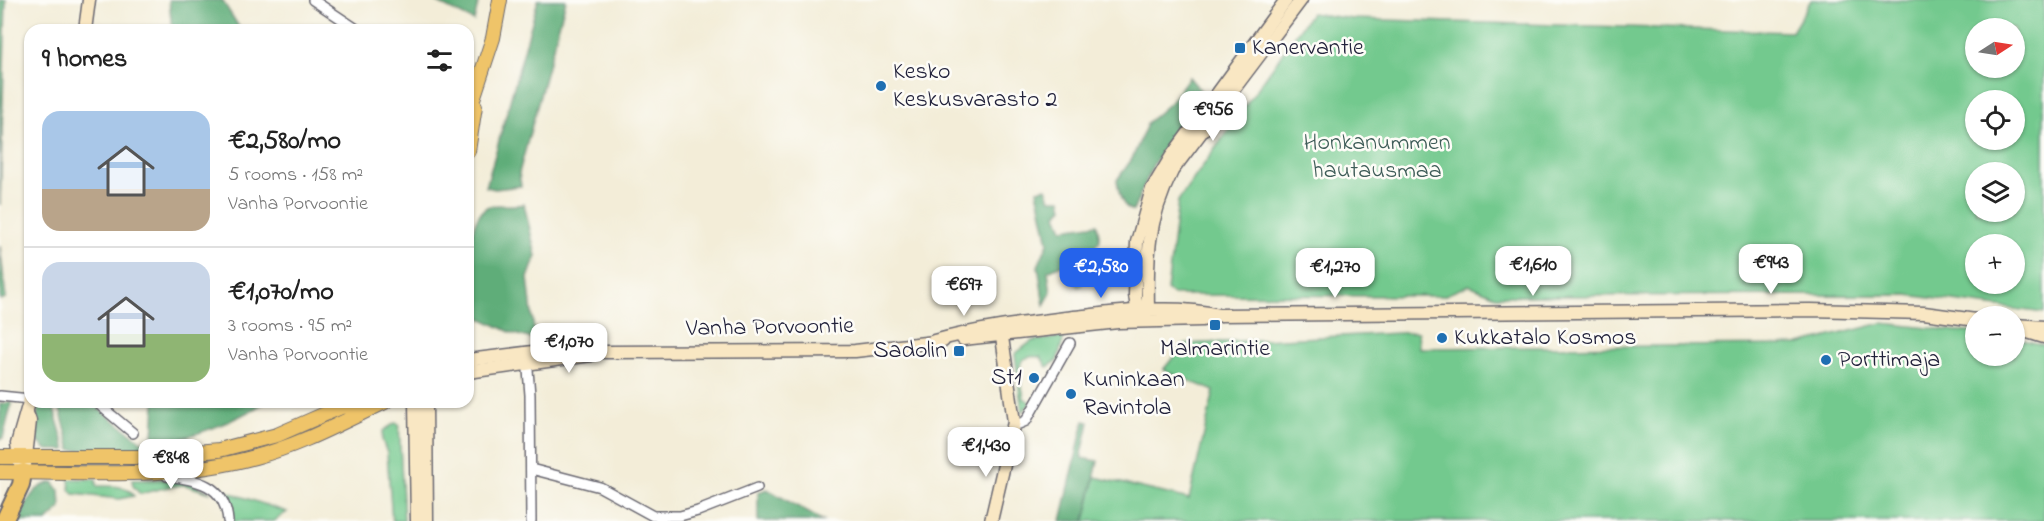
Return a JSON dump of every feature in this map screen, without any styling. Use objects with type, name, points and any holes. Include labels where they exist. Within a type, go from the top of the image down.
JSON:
[{"type":"highway","points":[[4,521],[21,485],[23,462]]},
{"type":"main road","points":[[86,24],[89,0]]},
{"type":"main road","points":[[493,38],[500,0]]},
{"type":"main road","points":[[474,106],[493,38],[509,0]]},
{"type":"main road","points":[[1142,314],[1137,242],[1152,189],[1171,157],[1286,0]]},
{"type":"main road","points":[[1142,314],[1148,241],[1155,209],[1167,181],[1301,0]]},
{"type":"main road","name":"Vanha Porvoontie","points":[[474,370],[527,357],[574,349],[607,352],[855,351],[1142,314],[1202,320],[1219,315],[1811,310],[1916,313],[1965,319]]},
{"type":"main road","points":[[2025,327],[2044,327]]},
{"type":"main road","points":[[991,521],[1014,426],[1001,331]]},
{"type":"main road","points":[[2025,333],[2044,337]]},
{"type":"main road","name":"Vanha Porvoontie","points":[[474,360],[527,357]]},
{"type":"main road","points":[[23,462],[30,421],[28,408]]},
{"type":"main road","points":[[0,472],[23,462],[139,457],[219,450],[277,435],[339,408]]},
{"type":"main road","points":[[0,457],[23,462],[141,472],[224,465],[303,441],[372,408]]},
{"type":"main road","points":[[415,408],[417,521]]},
{"type":"main road","points":[[426,408],[427,521]]},
{"type":"street","points":[[314,0],[349,24]]},
{"type":"street","points":[[1014,426],[1026,421],[1070,343]]},
{"type":"street","points":[[527,357],[531,521]]},
{"type":"street","points":[[0,396],[24,398]]},
{"type":"street","points":[[103,408],[133,433]]},
{"type":"street","points":[[531,469],[600,487],[653,516],[680,516],[757,488]]},
{"type":"street","points":[[141,472],[208,484],[223,501],[228,521]]},
{"type":"green space","points":[[0,0],[6,0],[0,205]]},
{"type":"green space","points":[[169,0],[222,0],[237,24],[171,24]]},
{"type":"green space","points":[[434,0],[479,0],[474,21],[434,1]]},
{"type":"green space","points":[[538,0],[566,0],[519,173],[521,186],[495,189],[486,187]]},
{"type":"green space","name":"Honkanummen hautausmaa","points":[[1811,0],[2044,0],[2044,313],[2025,311],[2025,306],[1991,306],[1907,295],[1496,296],[1469,285],[1443,296],[1173,295],[1167,290],[1178,201],[1311,13],[1353,19],[1792,32]]},
{"type":"green space","points":[[1189,77],[1201,91],[1154,163],[1133,211],[1125,206],[1117,180],[1132,159],[1148,122],[1171,102]]},
{"type":"green space","points":[[1046,188],[1050,199],[1061,199],[1063,207],[1057,215],[1063,229],[1097,224],[1100,240],[1083,261],[1092,266],[1081,286],[1078,287],[1061,265],[1048,271],[1051,293],[1044,305],[1038,266],[1048,243],[1037,190]]},
{"type":"green space","points":[[524,204],[536,256],[528,278],[535,340],[512,333],[474,315],[474,226],[480,214],[487,207]]},
{"type":"green space","points":[[0,246],[6,298],[0,300]]},
{"type":"green space","points":[[1882,323],[1965,332],[1965,366],[2025,366],[2025,340],[2044,345],[2044,521],[1085,521],[1095,477],[1189,499],[1214,391],[1163,370],[1184,344],[1418,332],[1419,348],[1796,345]]},
{"type":"green space","points":[[1064,337],[1057,361],[1047,367],[1041,357],[1031,357],[1025,358],[1021,363],[1020,375],[1024,398],[1031,403],[1022,412],[1015,354],[1032,341]]},
{"type":"green space","points":[[12,402],[3,438],[0,439],[0,404]]},
{"type":"green space","points":[[38,408],[54,408],[66,450],[47,450],[37,441],[35,427]]},
{"type":"green space","points":[[60,408],[98,408],[153,450],[71,450]]},
{"type":"green space","points":[[155,408],[255,408],[212,428],[183,438],[155,443],[150,439],[153,438]]},
{"type":"green space","points":[[1084,421],[1089,422],[1081,458],[1098,461],[1085,521],[1061,521]]},
{"type":"green space","points":[[395,423],[399,424],[404,521],[392,521],[387,453],[382,440],[383,431]]},
{"type":"green space","points":[[69,479],[96,479],[96,486],[127,489],[134,496],[119,499],[74,494],[70,490]]},
{"type":"green space","points":[[132,480],[188,481],[211,493],[185,485],[140,494],[133,486]]},
{"type":"green space","points":[[53,482],[60,491],[61,508],[47,521],[17,521],[35,492],[40,487]]},
{"type":"green space","points":[[767,489],[823,521],[758,521],[758,492]]},
{"type":"green space","points":[[225,491],[287,512],[274,521],[231,521],[221,492]]},
{"type":"place","name":"Kanervantie","points":[[1240,48]]},
{"type":"place","name":"Kesko Keskusvarasto 2","points":[[881,86]]},
{"type":"place","name":"Malmarintie","points":[[1215,325]]},
{"type":"place","name":"Kukkatalo Kosmos","points":[[1442,338]]},
{"type":"place","name":"Sadolin","points":[[959,351]]},
{"type":"place","name":"Porttimaja","points":[[1826,360]]},
{"type":"place","name":"St1","points":[[1034,378]]},
{"type":"place","name":"Kuninkaan Ravintola","points":[[1071,394]]}]
